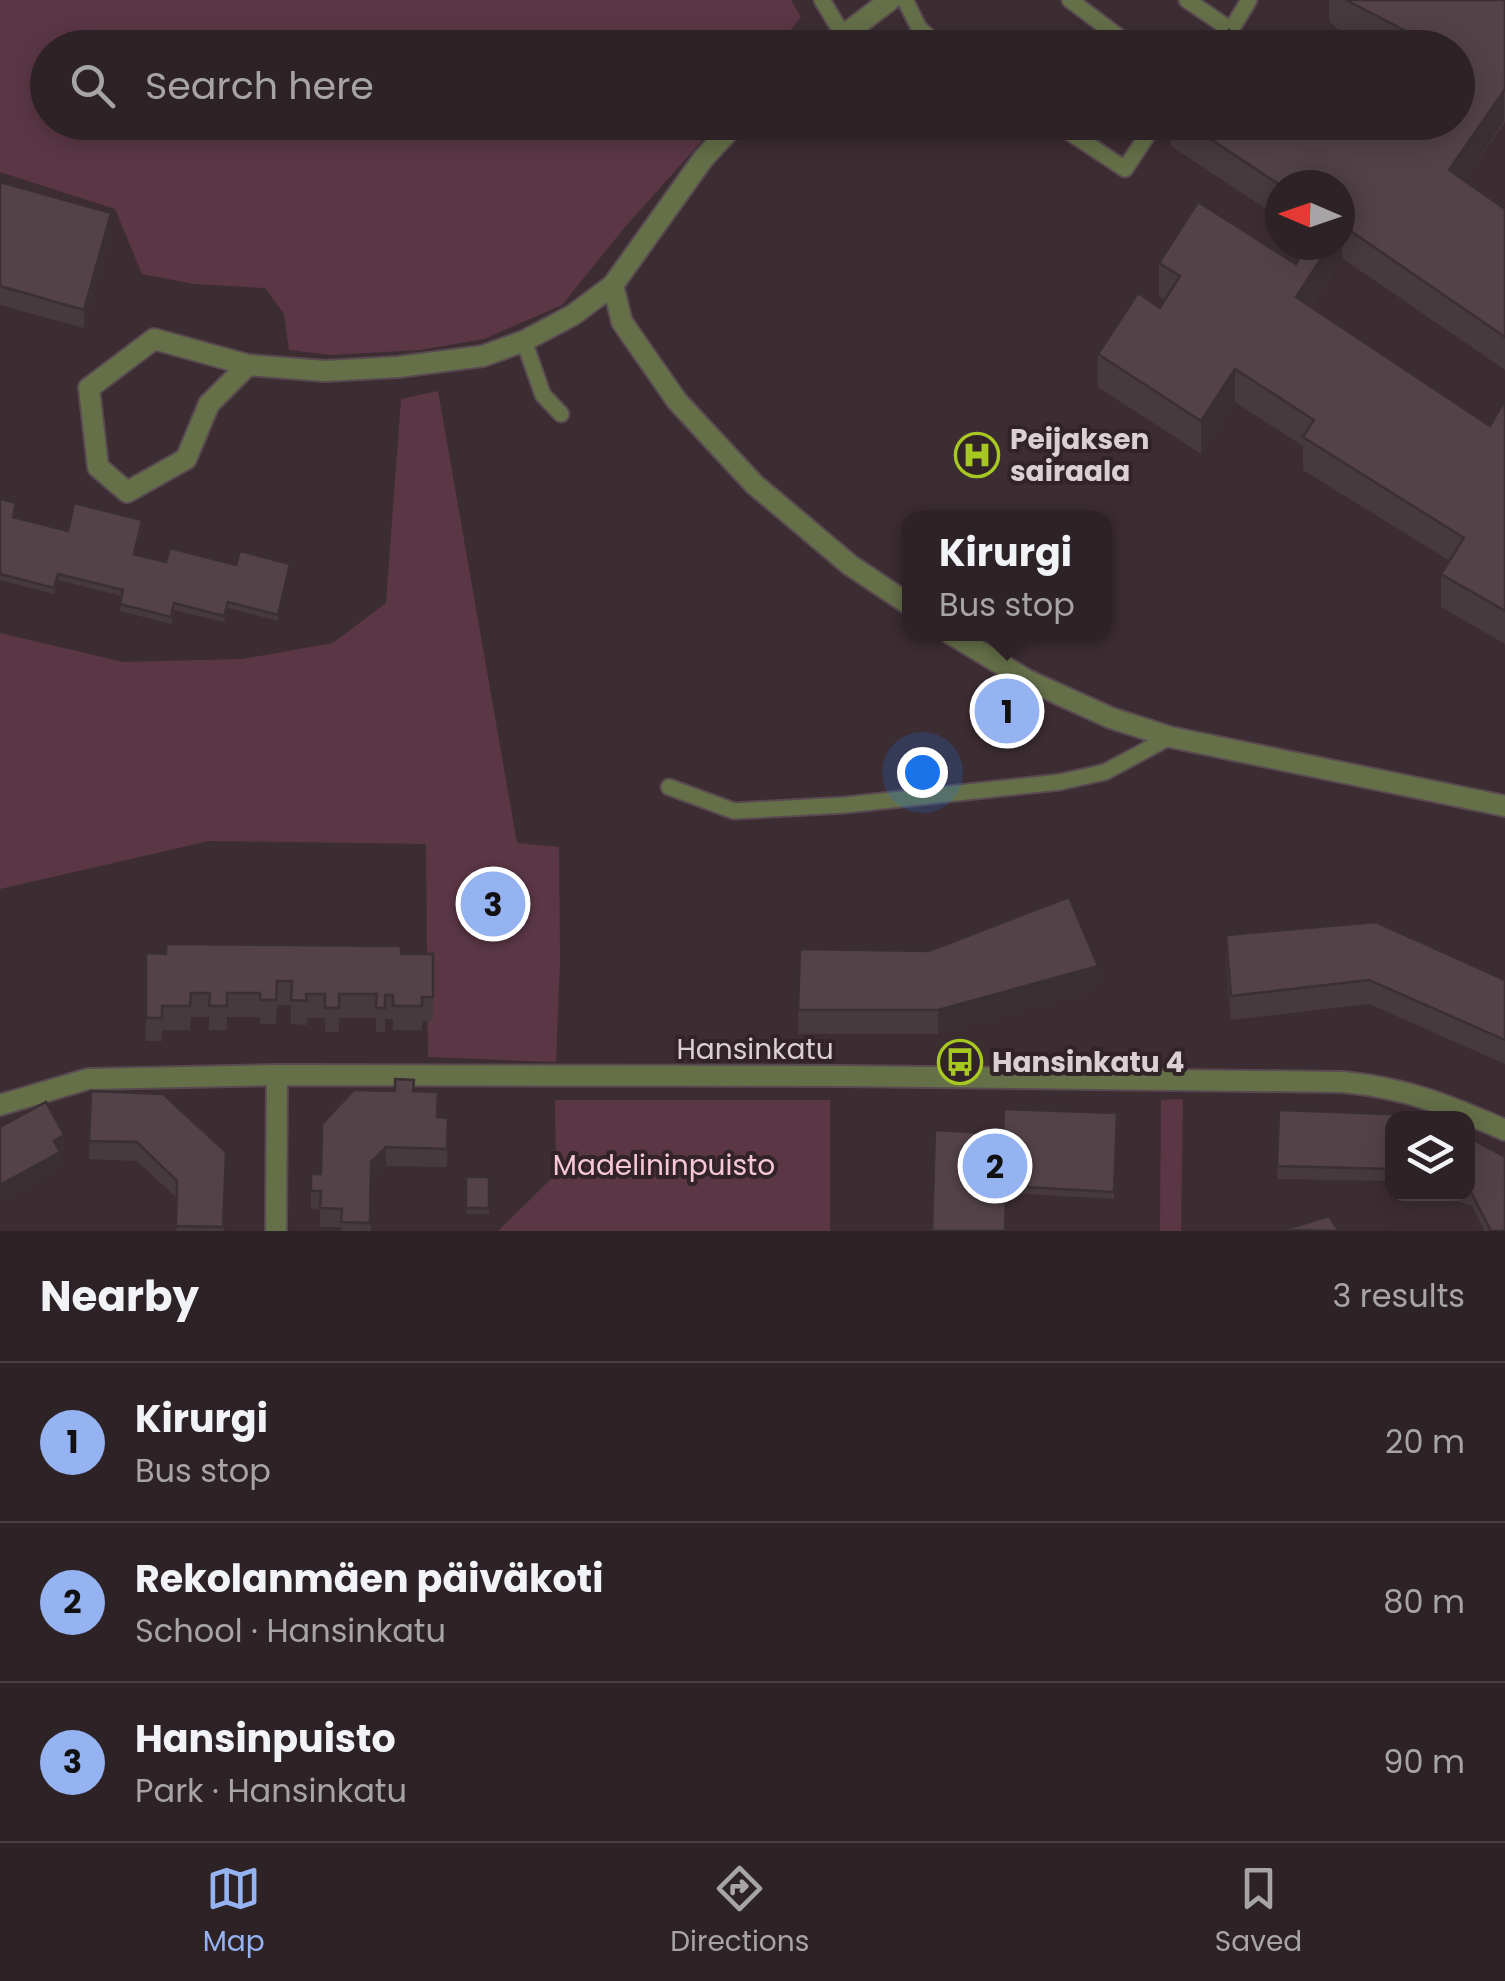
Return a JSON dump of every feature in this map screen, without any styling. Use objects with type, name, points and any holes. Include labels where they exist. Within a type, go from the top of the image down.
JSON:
[{"type":"street","points":[[850,30],[890,0]]},
{"type":"street","points":[[248,364],[209,404],[186,458],[126,492],[98,467],[89,388],[154,338],[248,364],[325,370],[398,367],[483,356],[524,342],[573,315],[613,285],[720,140]]},
{"type":"street","points":[[613,285],[622,322],[677,401],[715,443],[754,484],[850,565],[902,600]]},
{"type":"street","points":[[963,641],[1027,680],[1111,718],[1170,737],[1505,806]]},
{"type":"street","points":[[276,1231],[277,1076]]},
{"type":"street","name":"Hansinkatu","points":[[0,1105],[88,1080],[277,1076],[844,1076],[1343,1082],[1386,1086],[1432,1098],[1505,1130]]},
{"type":"lane","points":[[822,0],[832,30]]},
{"type":"lane","points":[[905,0],[921,30]]},
{"type":"lane","points":[[1070,0],[1110,30]]},
{"type":"lane","points":[[1187,0],[1231,30],[1249,0]]},
{"type":"lane","points":[[1082,140],[1126,169],[1145,140]]},
{"type":"lane","points":[[524,342],[544,396],[561,414]]},
{"type":"lane","points":[[669,787],[734,811],[845,806],[1060,782],[1106,772],[1170,737]]},
{"type":"green space","points":[[0,0],[791,0],[801,17],[791,30],[30,30],[30,140],[703,140],[562,305],[484,339],[420,350],[331,355],[289,350],[284,314],[265,288],[194,284],[142,274],[115,209],[0,172]]},
{"type":"green space","points":[[438,391],[517,843],[559,847],[556,1062],[428,1057],[426,844],[209,841],[0,889],[0,633],[123,662],[242,659],[333,643],[386,603],[401,399]]},
{"type":"green space","points":[[1183,1099],[1181,1231],[1160,1231],[1161,1100]]},
{"type":"green space","name":"Madelininpuisto","points":[[555,1100],[830,1100],[830,1231],[498,1231],[556,1174]]},
{"type":"building","points":[[1346,0],[1505,0],[1505,89],[1475,132],[1475,30],[1404,30]]},
{"type":"building","points":[[1212,140],[1470,140],[1449,170],[1505,209],[1505,337],[1355,234],[1355,170],[1265,170],[1265,175]]},
{"type":"building","points":[[0,182],[111,213],[84,310],[0,286]]},
{"type":"building","points":[[1198,202],[1265,244],[1265,260],[1290,260],[1296,264],[1299,260],[1320,260],[1296,297],[1490,426],[1505,400],[1505,611],[1441,574],[1464,538],[1303,437],[1314,420],[1235,369],[1201,421],[1098,354],[1138,293],[1160,308],[1180,276],[1159,263]]},
{"type":"building","points":[[0,499],[16,503],[13,517],[68,531],[74,503],[142,520],[134,554],[166,562],[170,548],[236,565],[240,551],[290,564],[278,615],[228,602],[224,616],[174,603],[171,617],[120,604],[123,590],[58,574],[54,588],[0,574]]},
{"type":"building","points":[[994,702],[1013,713],[1009,719],[991,708]]},
{"type":"building","points":[[1069,897],[1098,966],[938,1010],[798,1010],[800,949],[929,951]]},
{"type":"building","points":[[1376,922],[1505,980],[1505,1040],[1369,980],[1231,996],[1226,935]]},
{"type":"building","points":[[166,944],[401,946],[401,954],[433,954],[433,997],[422,997],[422,1006],[393,1006],[393,995],[385,995],[385,1008],[376,1008],[377,994],[339,994],[339,1008],[325,1008],[325,994],[306,994],[307,1001],[291,1000],[292,981],[277,981],[276,1000],[260,1000],[260,993],[227,993],[227,1006],[209,1006],[210,993],[191,993],[190,1006],[162,1006],[162,1018],[146,1018],[146,953],[166,954]]},
{"type":"building","points":[[395,1079],[414,1080],[413,1091],[438,1092],[437,1117],[448,1118],[447,1149],[386,1147],[371,1162],[370,1223],[341,1222],[342,1209],[320,1208],[321,1191],[311,1191],[311,1174],[321,1174],[322,1124],[354,1090],[395,1091]]},
{"type":"building","points":[[91,1091],[163,1094],[226,1152],[223,1227],[176,1226],[177,1181],[137,1142],[89,1141]]},
{"type":"building","points":[[46,1102],[64,1135],[54,1141],[60,1152],[0,1185],[0,1127]]},
{"type":"building","points":[[1004,1109],[1117,1113],[1114,1192],[1006,1186],[1005,1231],[932,1231],[935,1130],[1003,1134]]},
{"type":"building","points":[[1279,1110],[1385,1114],[1385,1169],[1277,1166]]},
{"type":"building","points":[[1475,1141],[1505,1157],[1505,1231],[1491,1231],[1475,1200]]},
{"type":"building","points":[[466,1177],[489,1177],[489,1208],[466,1208]]},
{"type":"building","points":[[1329,1216],[1339,1231],[1283,1230]]},
{"type":"place","name":"Peijaksen sairaala","points":[[977,455]]},
{"type":"place","name":"Kirurgi","points":[[1007,711]]},
{"type":"place","name":"Hansinpuisto","points":[[493,904]]},
{"type":"place","name":"Hansinkatu 4","points":[[960,1062]]},
{"type":"place","name":"Rekolanmäen päiväkoti","points":[[995,1166]]}]
